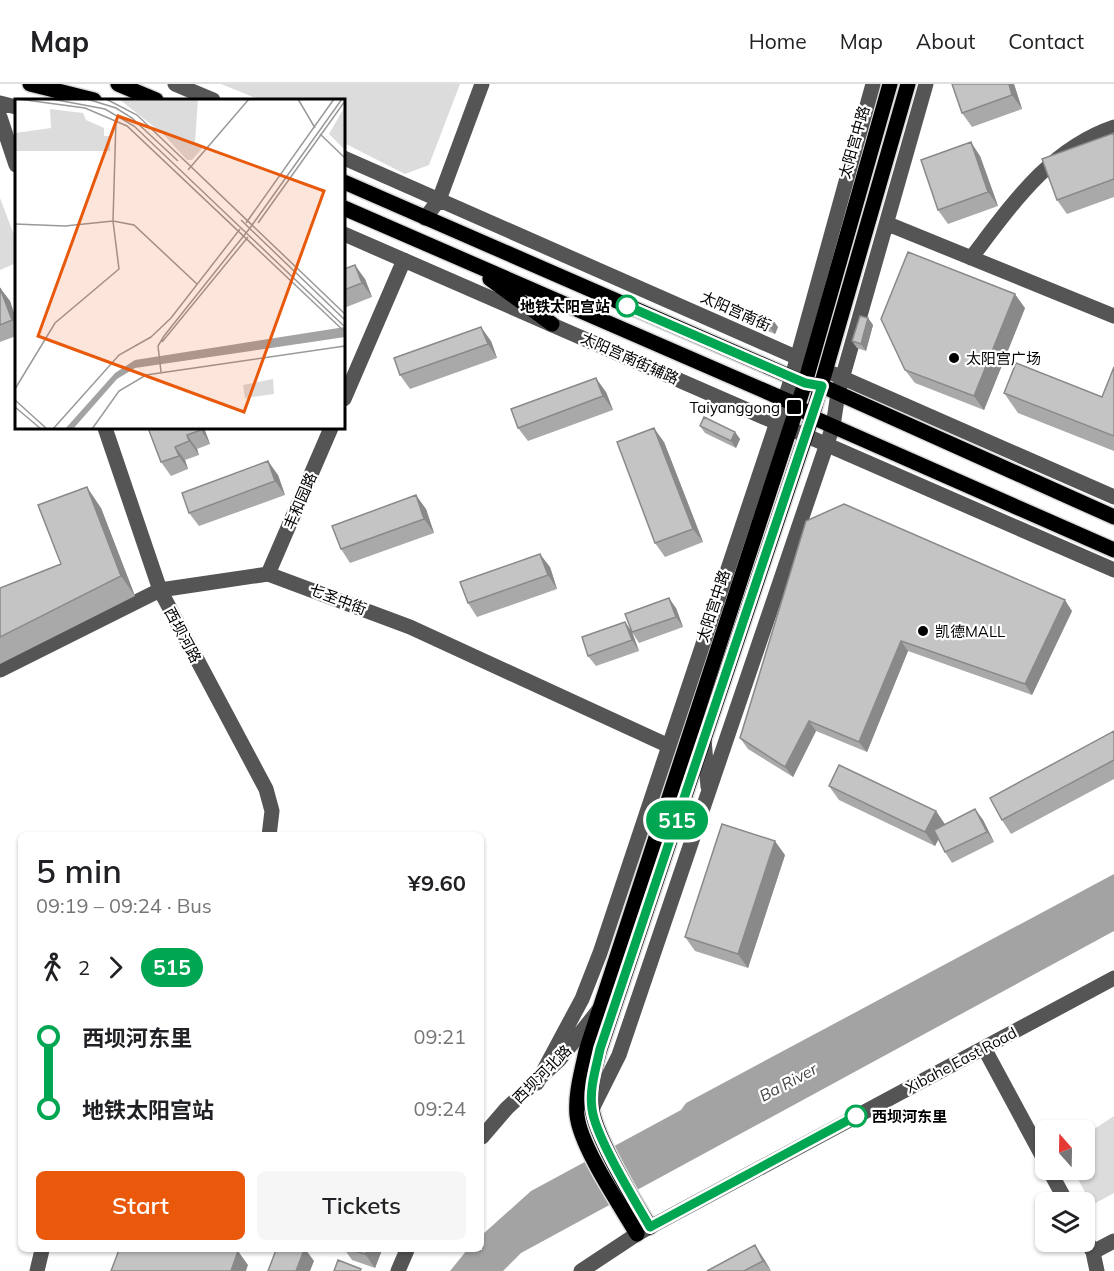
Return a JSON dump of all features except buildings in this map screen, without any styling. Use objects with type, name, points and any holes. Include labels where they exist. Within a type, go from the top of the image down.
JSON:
[{"type":"main road","points":[[30,84],[90,99]]},
{"type":"main road","points":[[118,84],[154,99]]},
{"type":"main road","name":"太阳宫中路","points":[[640,1224],[584,1138],[577,1115],[578,1088],[586,1051],[798,405],[798,380],[890,84]]},
{"type":"main road","points":[[640,1224],[598,1130],[592,1109],[592,1085],[600,1049],[822,386],[908,84]]},
{"type":"main road","points":[[345,182],[798,380],[822,386],[1114,517]]},
{"type":"main road","points":[[345,208],[798,405],[812,417],[1114,550]]},
{"type":"main road","points":[[469,263],[552,324]]},
{"type":"street","points":[[175,84],[211,99]]},
{"type":"street","points":[[425,218],[439,200],[483,84]]},
{"type":"street","name":"太阳宫中路","points":[[804,360],[873,84]]},
{"type":"street","points":[[863,122],[885,84]]},
{"type":"street","points":[[908,84],[911,139]]},
{"type":"street","points":[[592,1109],[619,1055],[833,426],[838,393],[926,84]]},
{"type":"street","points":[[0,103],[15,107]]},
{"type":"street","points":[[0,117],[15,162]]},
{"type":"street","points":[[971,258],[1018,197],[1054,159],[1090,135],[1114,128]]},
{"type":"street","name":"太阳宫南街","points":[[345,158],[1114,497]]},
{"type":"street","points":[[888,224],[1114,316]]},
{"type":"street","name":"太阳宫南街辅路","points":[[345,234],[1114,570]]},
{"type":"street","points":[[345,397],[404,260]]},
{"type":"street","name":"太阳宫中路","points":[[537,1083],[582,999],[600,952],[775,422],[783,399],[798,380]]},
{"type":"street","name":"西坝河路","points":[[105,429],[160,590],[266,789],[273,811],[270,832]]},
{"type":"street","name":"丰和园路","points":[[268,574],[331,429]]},
{"type":"street","name":"七圣中街","points":[[0,670],[160,590],[268,574],[410,627],[669,746]]},
{"type":"street","points":[[743,623],[764,630]]},
{"type":"street","points":[[656,783],[695,718]]},
{"type":"street","points":[[704,738],[708,793]]},
{"type":"street","name":"Xibahe East Road","points":[[581,1271],[640,1224],[984,1048],[1114,978]]},
{"type":"street","name":"西坝河北路","points":[[484,1135],[507,1108],[560,1060],[600,1008]]},
{"type":"street","points":[[984,1048],[1035,1143]]},
{"type":"street","points":[[1095,1251],[1114,1240]]},
{"type":"street","points":[[38,1271],[42,1252]]},
{"type":"street","points":[[398,1271],[406,1252]]},
{"type":"street","points":[[1093,1252],[1096,1271]]},
{"type":"shaded area","points":[[221,84],[460,84],[429,165],[405,174],[345,144],[345,99],[258,99]]},
{"type":"shaded area","points":[[0,198],[15,237],[15,263],[0,270]]},
{"type":"shaded area","points":[[1114,1116],[1114,1193],[1095,1203],[1095,1192],[1085,1192],[1078,1180],[1095,1180],[1095,1128]]},
{"type":"water","name":"Ba River","points":[[1114,874],[1114,931],[521,1253],[503,1271],[450,1271],[465,1252],[484,1252],[484,1233],[531,1191],[681,1110],[686,1103]]},
{"type":"bus line","name":"515","points":[[627,306],[805,383],[822,386],[600,1049],[592,1085],[592,1109],[598,1130],[650,1227],[856,1116]]},
{"type":"place","name":"地铁太阳宫站","points":[[627,306]]},
{"type":"place","name":"太阳宫广场","points":[[954,358]]},
{"type":"place","name":"Taiyanggong","points":[[794,407]]},
{"type":"place","name":"凯德MALL","points":[[923,631]]},
{"type":"place","name":"西坝河东里","points":[[856,1116]]}]
